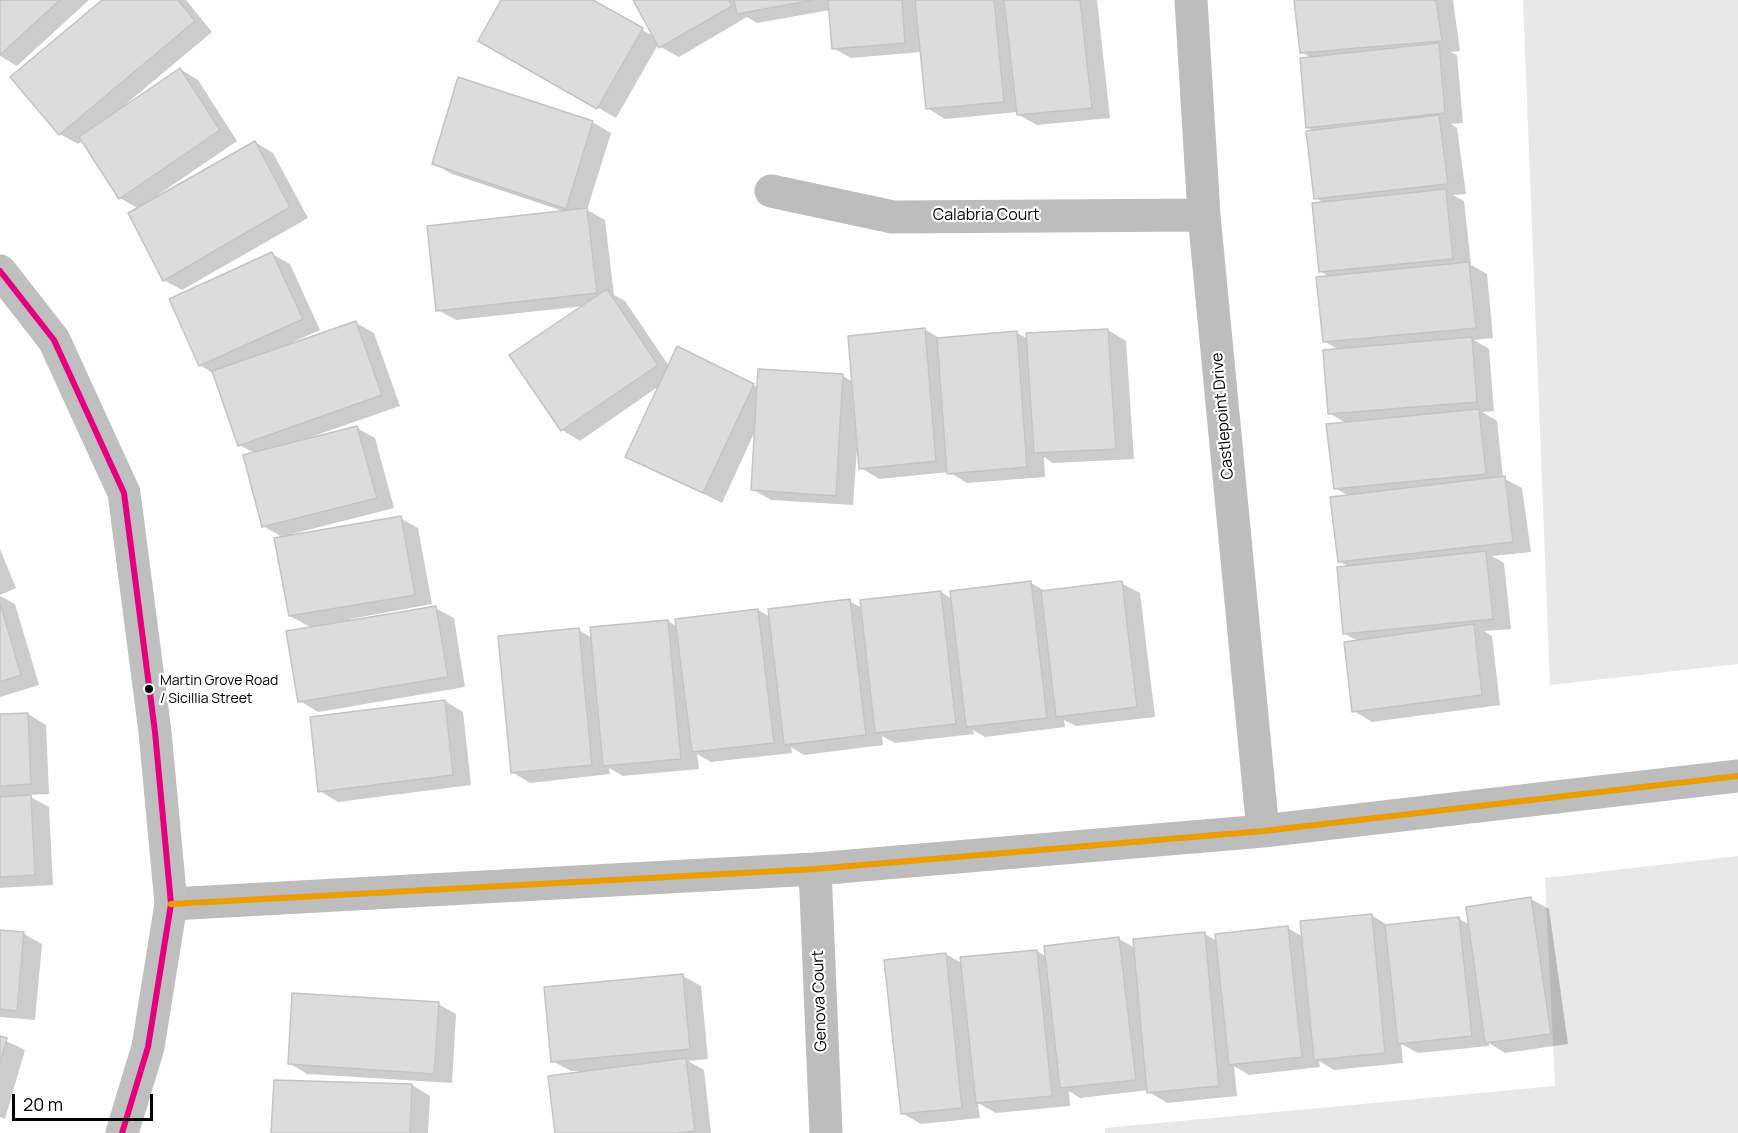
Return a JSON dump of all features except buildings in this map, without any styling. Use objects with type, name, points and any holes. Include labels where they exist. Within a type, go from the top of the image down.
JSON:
[{"type":"street","name":"Castlepoint Drive","points":[[1191,0],[1204,215],[1263,831]]},
{"type":"street","name":"Calabria Court","points":[[771,191],[893,217],[1204,215]]},
{"type":"street","points":[[0,271],[54,340],[124,493],[155,732],[171,904],[148,1047],[122,1133]]},
{"type":"street","points":[[171,904],[814,869],[1263,831],[1738,776]]},
{"type":"street","name":"Genova Court","points":[[814,869],[826,1133]]},
{"type":"shaded area","points":[[1523,0],[1738,0],[1738,664],[1550,685]]},
{"type":"shaded area","points":[[1738,856],[1738,1133],[1105,1133],[1105,1128],[1555,1086],[1545,878]]},
{"type":"transit line","points":[[0,271],[54,340],[124,493],[155,732],[171,904],[148,1047],[122,1133]]},
{"type":"transit line","points":[[171,904],[815,869],[1263,831],[1738,776]]},
{"type":"place","name":"Martin Grove Road / Sicillia Street","points":[[149,689]]}]
